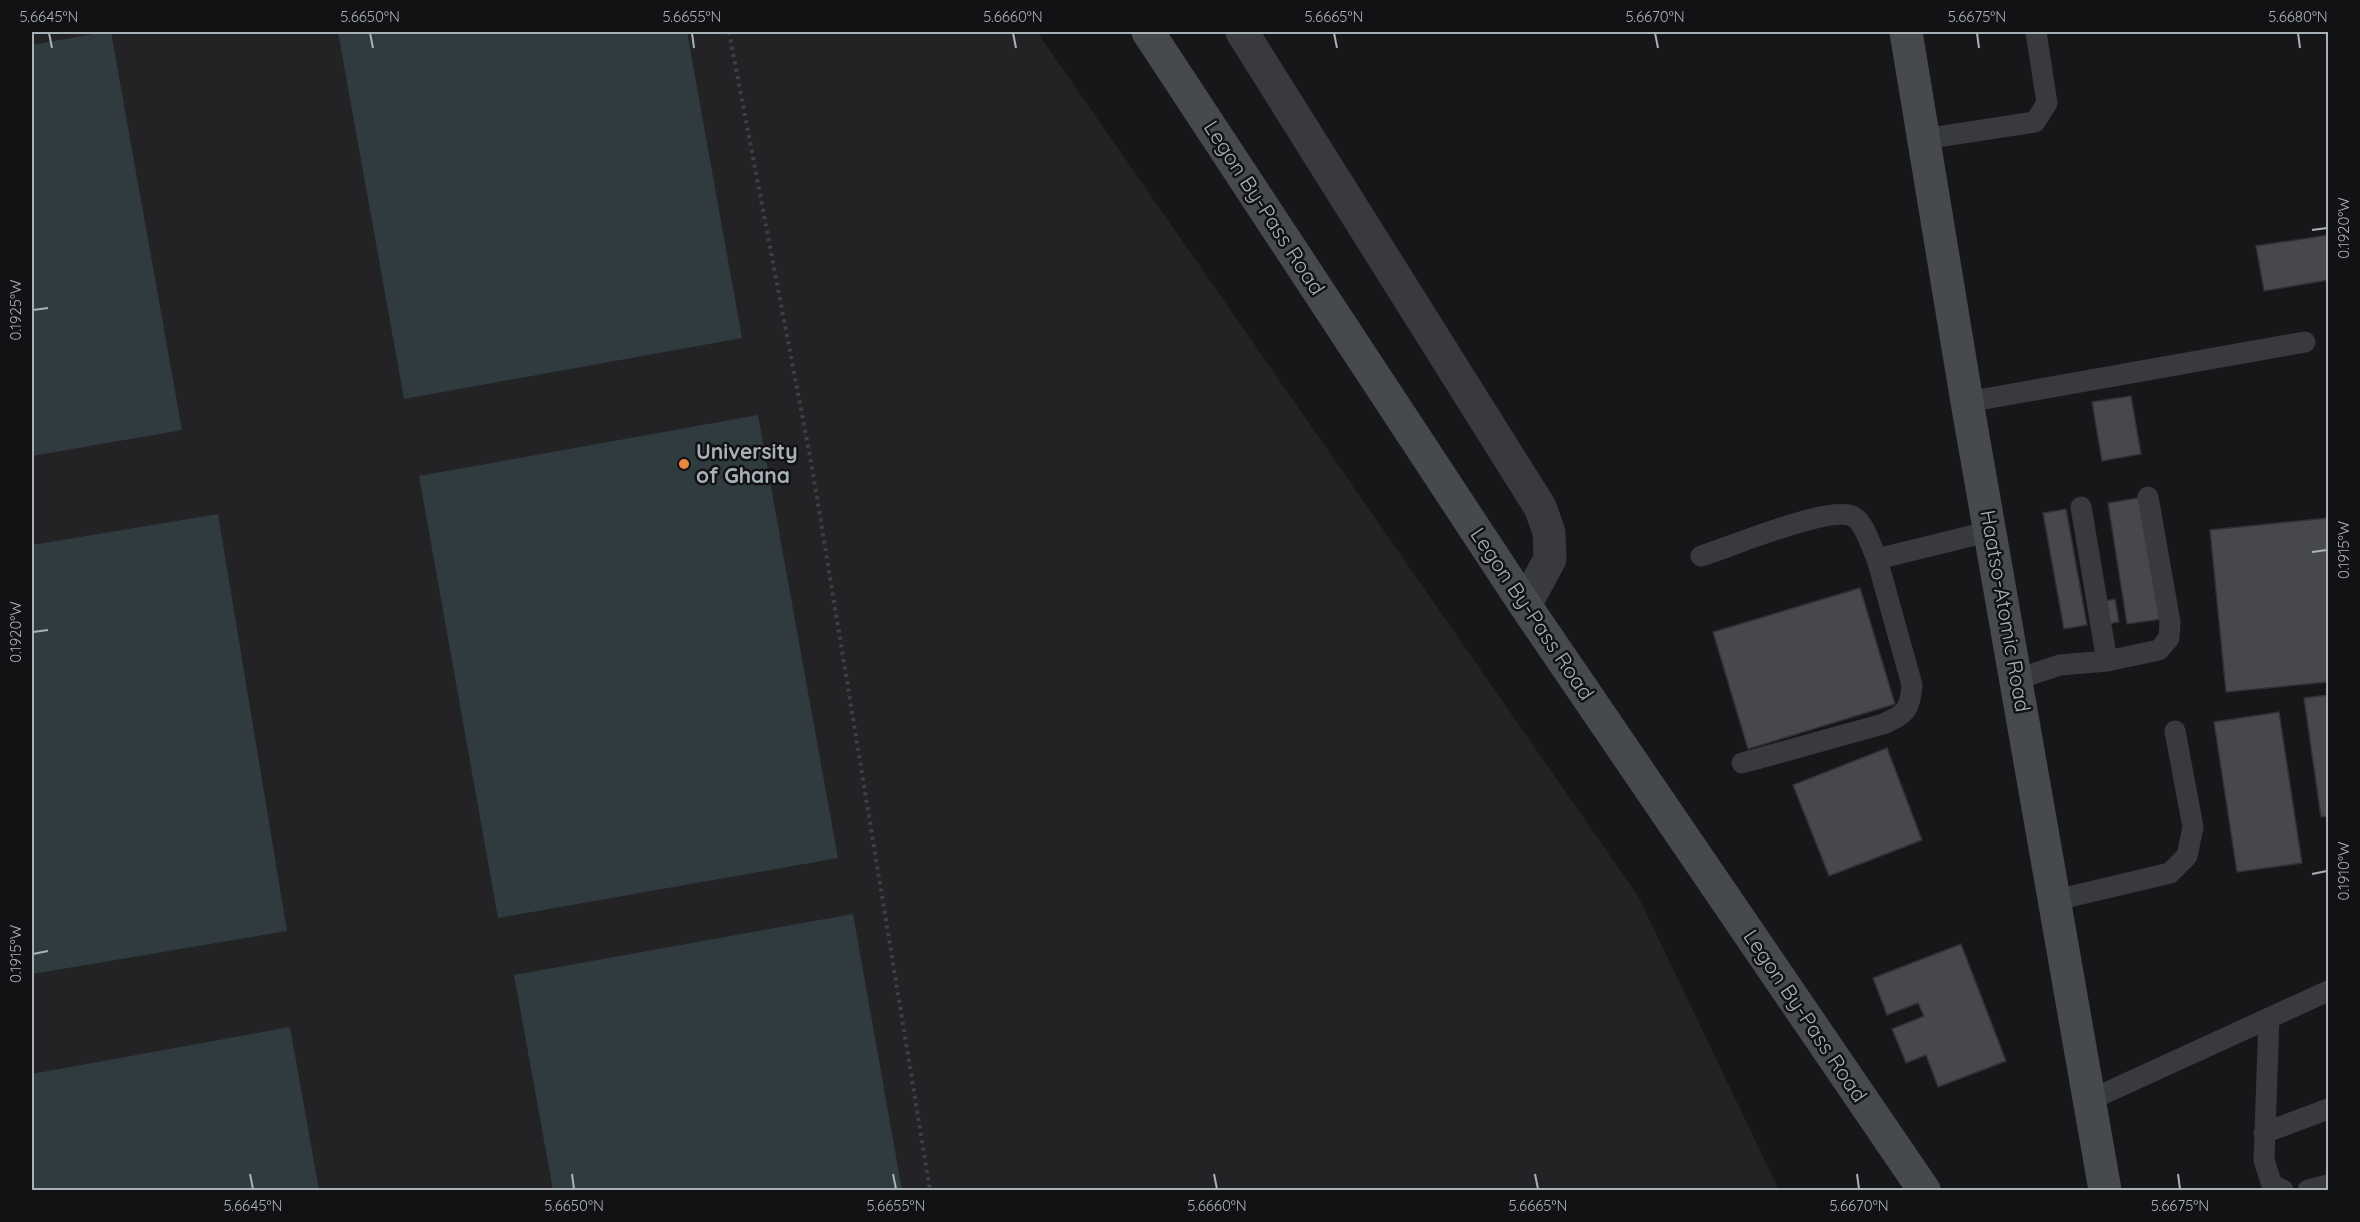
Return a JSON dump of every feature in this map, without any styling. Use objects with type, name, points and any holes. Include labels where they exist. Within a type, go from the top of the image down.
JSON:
[{"type":"street","name":"Legon By-Pass Road","points":[[1148,32],[1525,605],[1924,1191]]},
{"type":"street","points":[[1242,32],[1540,507],[1549,532],[1550,559],[1525,605]]},
{"type":"street","name":"Haatso-Atomic Road","points":[[1906,32],[1967,402],[2056,900],[2088,1101],[2105,1191]]},
{"type":"lane","points":[[1924,139],[2035,122],[2048,103],[2036,32]]},
{"type":"lane","points":[[1967,402],[2305,342]]},
{"type":"lane","points":[[2017,679],[2061,665],[2106,661],[2159,650],[2169,638],[2170,622],[2148,497]]},
{"type":"lane","points":[[2081,507],[2106,661]]},
{"type":"lane","points":[[1701,556],[1814,518],[1836,514],[1852,516],[1862,525],[1877,560],[1912,685],[1911,703],[1902,716],[1883,724],[1742,763]]},
{"type":"lane","points":[[1877,560],[1991,531]]},
{"type":"lane","points":[[2056,900],[2170,873],[2187,856],[2193,827],[2175,731]]},
{"type":"lane","points":[[2088,1101],[2328,991]]},
{"type":"lane","points":[[2268,1018],[2264,1161],[2272,1185],[2283,1191]]},
{"type":"lane","points":[[2264,1133],[2328,1109]]},
{"type":"lane","points":[[2308,1191],[2328,1185]]},
{"type":"path","points":[[729,32],[812,466],[930,1191]]},
{"type":"shaded area","name":"University of Ghana","points":[[32,32],[1037,32],[1638,896],[1779,1190],[32,1190]]},
{"type":"shaded area","points":[[111,32],[182,430],[32,456],[32,45]]},
{"type":"shaded area","points":[[338,32],[687,32],[742,338],[404,399]]},
{"type":"shaded area","points":[[758,415],[838,858],[498,918],[419,476]]},
{"type":"shaded area","points":[[218,514],[287,931],[32,974],[32,545]]},
{"type":"shaded area","points":[[853,914],[902,1190],[553,1190],[514,975]]},
{"type":"shaded area","points":[[290,1027],[319,1190],[32,1190],[32,1074]]},
{"type":"building","points":[[2328,235],[2328,280],[2264,291],[2256,246]]},
{"type":"building","points":[[2131,396],[2141,454],[2102,461],[2092,402]]},
{"type":"building","points":[[2143,497],[2162,619],[2127,624],[2108,503]]},
{"type":"building","points":[[2066,509],[2087,625],[2064,629],[2043,513]]},
{"type":"building","points":[[2328,518],[2328,682],[2226,692],[2210,530]]},
{"type":"building","points":[[1860,588],[1895,704],[1748,749],[1713,632]]},
{"type":"building","points":[[2115,599],[2119,622],[2097,626],[2093,603]]},
{"type":"building","points":[[2328,695],[2328,816],[2321,817],[2304,698]]},
{"type":"building","points":[[2279,712],[2302,863],[2237,872],[2214,722]]},
{"type":"building","points":[[1887,748],[1922,840],[1829,876],[1793,785]]},
{"type":"building","points":[[1961,944],[2006,1061],[1938,1087],[1926,1055],[1906,1063],[1892,1029],[1924,1016],[1918,1003],[1887,1015],[1873,978]]},
{"type":"place","name":"University of Ghana","points":[[684,464]]}]
